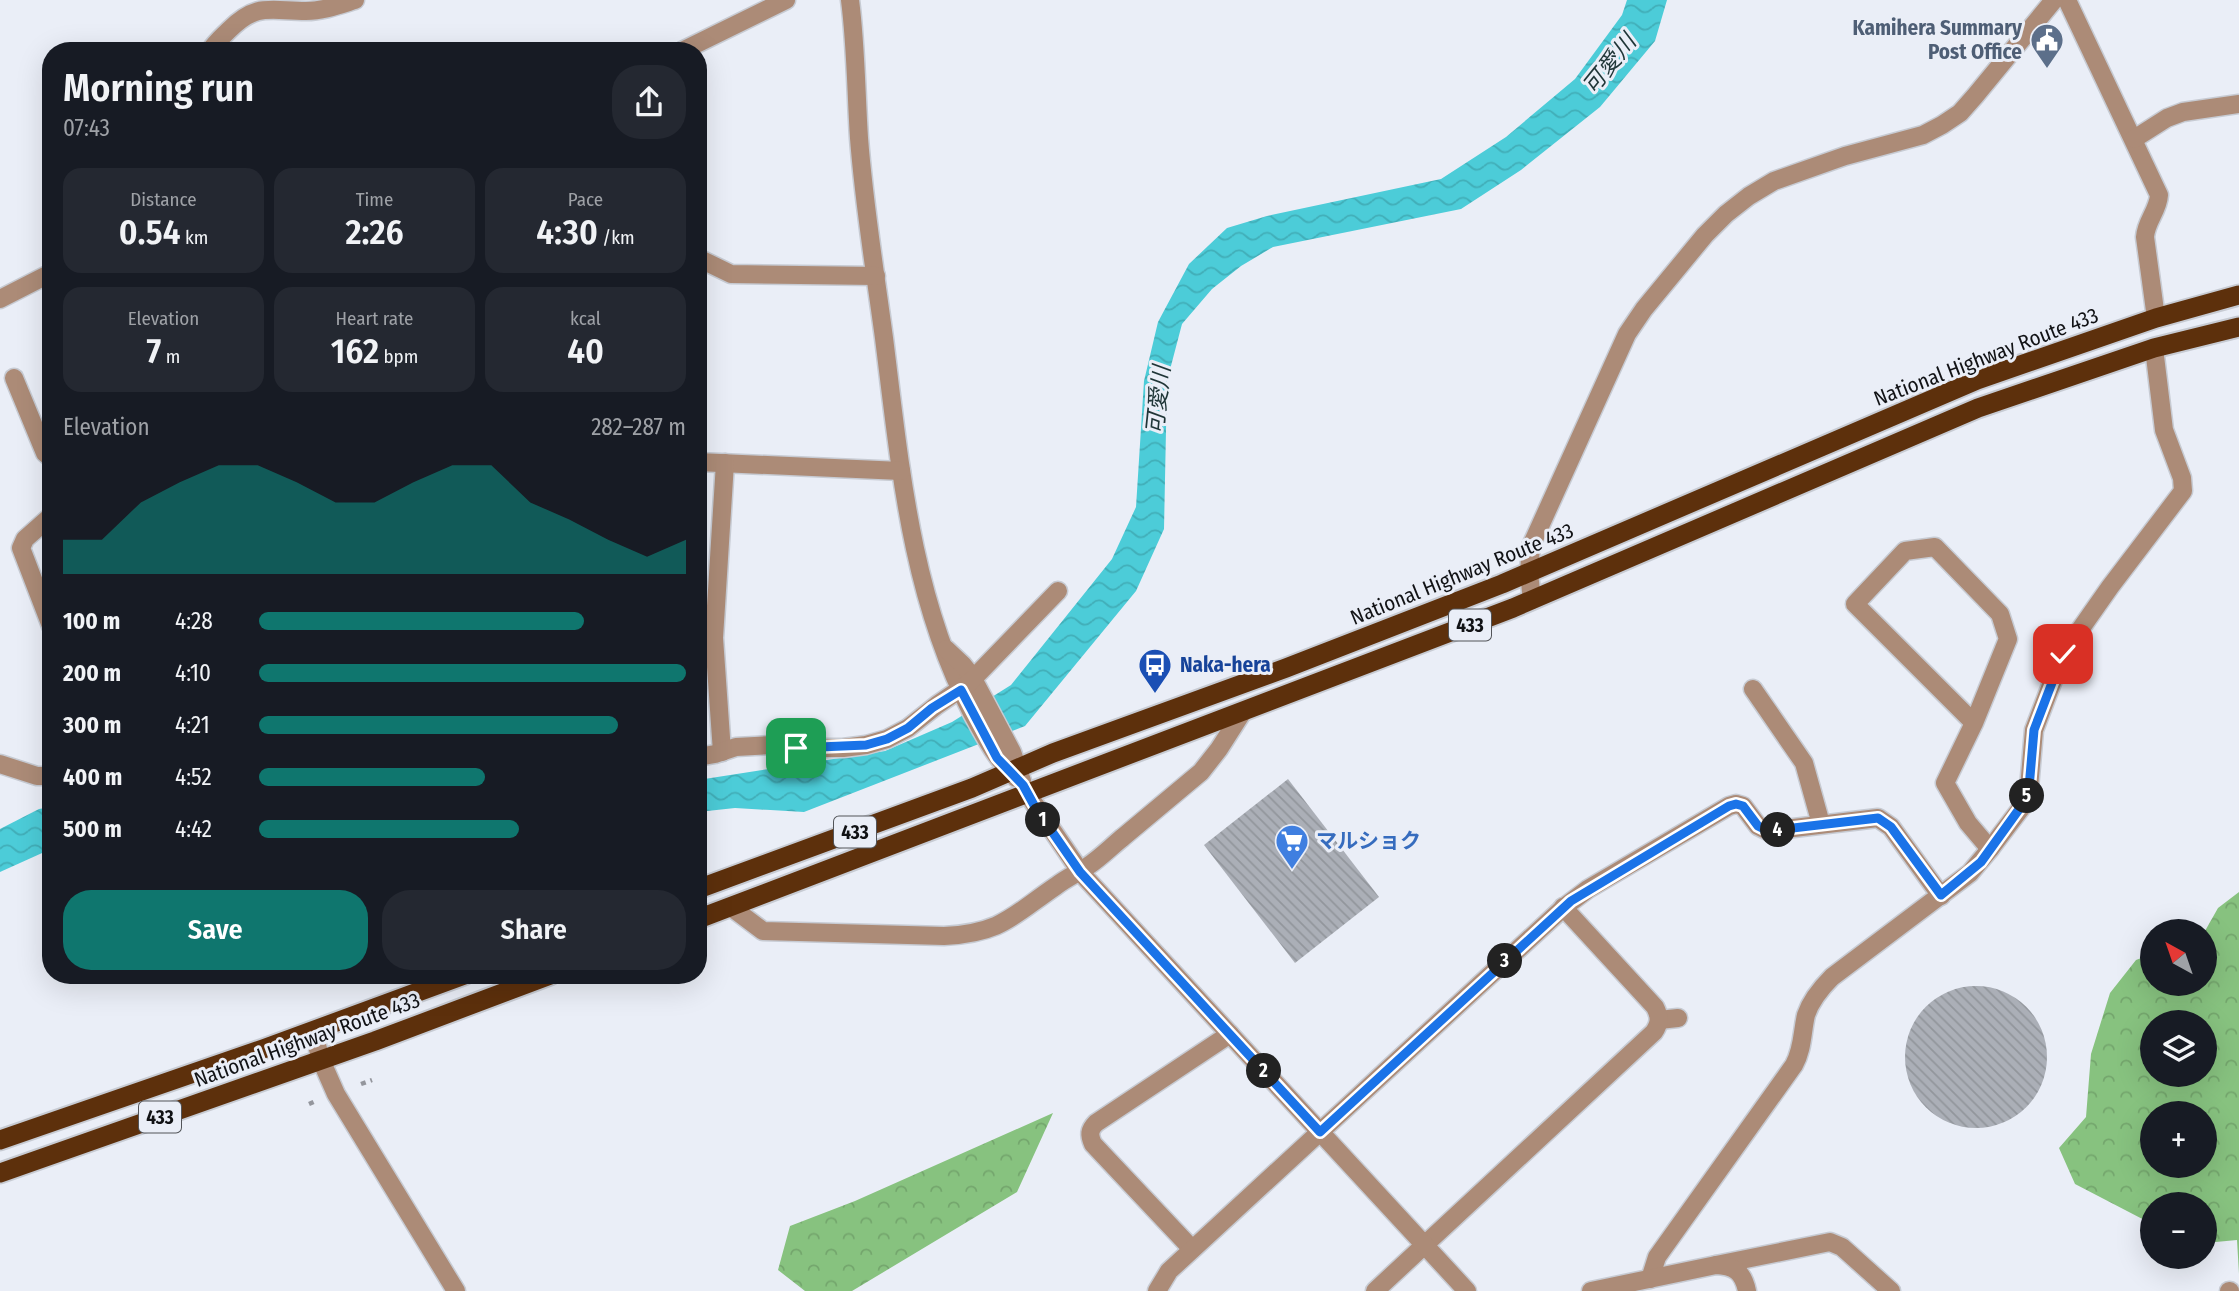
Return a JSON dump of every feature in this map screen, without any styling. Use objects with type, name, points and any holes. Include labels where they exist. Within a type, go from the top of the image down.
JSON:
[{"type":"highway","name":"National Highway Route 433","points":[[707,886],[972,788],[1053,753],[1286,668],[1529,573],[1977,380],[2155,318],[2239,295]]},
{"type":"highway","name":"433","points":[[707,916],[1532,600],[1978,408],[2154,348],[2239,327]]},
{"type":"highway","name":"National Highway Route 433","points":[[0,1140],[440,984]]},
{"type":"highway","name":"National Highway Route 433","points":[[0,1173],[321,1060],[526,984]]},
{"type":"street","points":[[218,42],[240,19],[255,11],[307,11],[355,0]]},
{"type":"street","points":[[700,42],[786,0]]},
{"type":"street","points":[[850,0],[855,34],[859,140],[901,471],[914,543],[938,634],[1027,793],[1080,872],[1467,1291]]},
{"type":"street","points":[[1532,600],[1529,573],[1531,546],[1535,534],[1627,334],[1644,309],[1705,235],[1749,196],[1774,181],[1845,156],[1923,135],[1960,113],[2054,0]]},
{"type":"street","points":[[2067,0],[2159,195],[2145,237],[2155,318]]},
{"type":"street","points":[[2134,139],[2167,118],[2183,112],[2239,104]]},
{"type":"street","points":[[707,262],[731,274],[876,276]]},
{"type":"street","points":[[0,299],[42,278]]},
{"type":"street","points":[[1650,1279],[1657,1256],[1794,1065],[1801,1048],[1807,1011],[1817,993],[1832,977],[1969,873],[2025,801],[2029,788],[2034,730],[2063,654],[2183,491],[2182,478],[2164,430],[2154,348]]},
{"type":"street","points":[[13,378],[42,446]]},
{"type":"street","points":[[707,462],[901,471]]},
{"type":"street","points":[[722,752],[714,638],[724,463]]},
{"type":"street","points":[[42,524],[25,539],[21,548],[42,603]]},
{"type":"street","points":[[1974,723],[1855,604],[1905,551],[1935,547],[2000,614],[2008,639],[1974,723],[1945,783],[1968,823],[1990,849]]},
{"type":"street","points":[[707,755],[736,747],[866,745],[887,739],[908,728],[932,708],[970,691],[1058,590]]},
{"type":"street","points":[[1753,689],[1804,763],[1821,824]]},
{"type":"street","points":[[731,907],[762,931],[965,935],[987,930],[1007,922],[1054,887],[1080,872],[1201,772],[1242,713]]},
{"type":"street","points":[[0,765],[42,776]]},
{"type":"street","points":[[1157,1291],[1169,1270],[1563,907],[1588,889],[1729,806],[1743,806],[1764,831],[1870,818],[1885,821],[1941,895]]},
{"type":"street","points":[[1375,1291],[1654,1032],[1659,1020],[1655,1007],[1563,907]]},
{"type":"street","points":[[1659,1020],[1678,1018]]},
{"type":"street","points":[[313,1031],[335,1094],[456,1291]]},
{"type":"street","points":[[1192,1249],[1093,1144],[1091,1129],[1096,1123],[1230,1034]]},
{"type":"street","points":[[1591,1291],[1830,1242],[1842,1247],[1891,1291]]},
{"type":"street","points":[[1716,1265],[1729,1266],[1740,1273],[1747,1291]]},
{"type":"path","points":[[361,1084],[372,1080]]},
{"type":"path","points":[[309,1104],[319,1100]]},
{"type":"green space","points":[[2239,892],[2239,1274],[2237,1240],[2217,1242],[2217,1192],[2140,1192],[2140,1218],[2075,1184],[2059,1148],[2086,1117],[2091,1054],[2110,993],[2136,960],[2140,958],[2140,996],[2217,996],[2217,919],[2212,919],[2218,908]]},
{"type":"green space","points":[[1053,1113],[1017,1192],[852,1291],[805,1291],[778,1270],[790,1226],[855,1201]]},
{"type":"water","name":"可愛川","points":[[1627,0],[1667,0],[1655,41],[1600,107],[1521,170],[1461,209],[1273,247],[1241,266],[1212,289],[1182,324],[1167,381],[1164,529],[1136,591],[1025,726],[804,812],[735,808],[707,811],[707,779],[885,751],[952,722],[1011,685],[1112,559],[1136,507],[1144,381],[1158,322],[1189,264],[1227,228],[1267,216],[1441,179],[1506,137],[1575,79],[1622,15]]},
{"type":"water","points":[[42,808],[42,853],[0,872],[0,829]]},
{"type":"building","name":"マルショク","points":[[1288,779],[1379,897],[1295,963],[1204,845]]},
{"type":"building","points":[[1976,986],[2003,991],[2026,1007],[2042,1030],[2047,1057],[2042,1084],[2026,1107],[2003,1123],[1976,1128],[1949,1123],[1926,1107],[1910,1084],[1905,1057],[1910,1030],[1926,1007],[1949,991]]},
{"type":"place","name":"Kamihera Summary Post Office","points":[[2047,70]]},
{"type":"place","name":"Naka-hera","points":[[1155,695]]},
{"type":"place","name":"マルショク","points":[[1292,871]]},
{"type":"route","points":[[796,748],[866,745],[887,739],[908,728],[932,708],[961,690],[997,758],[1023,785],[1080,872],[1320,1132],[1579,894],[1729,806],[1743,806],[1764,831],[1878,818],[1891,827],[1941,895],[1981,862],[2025,801],[2029,788],[2034,730],[2063,654]]}]
